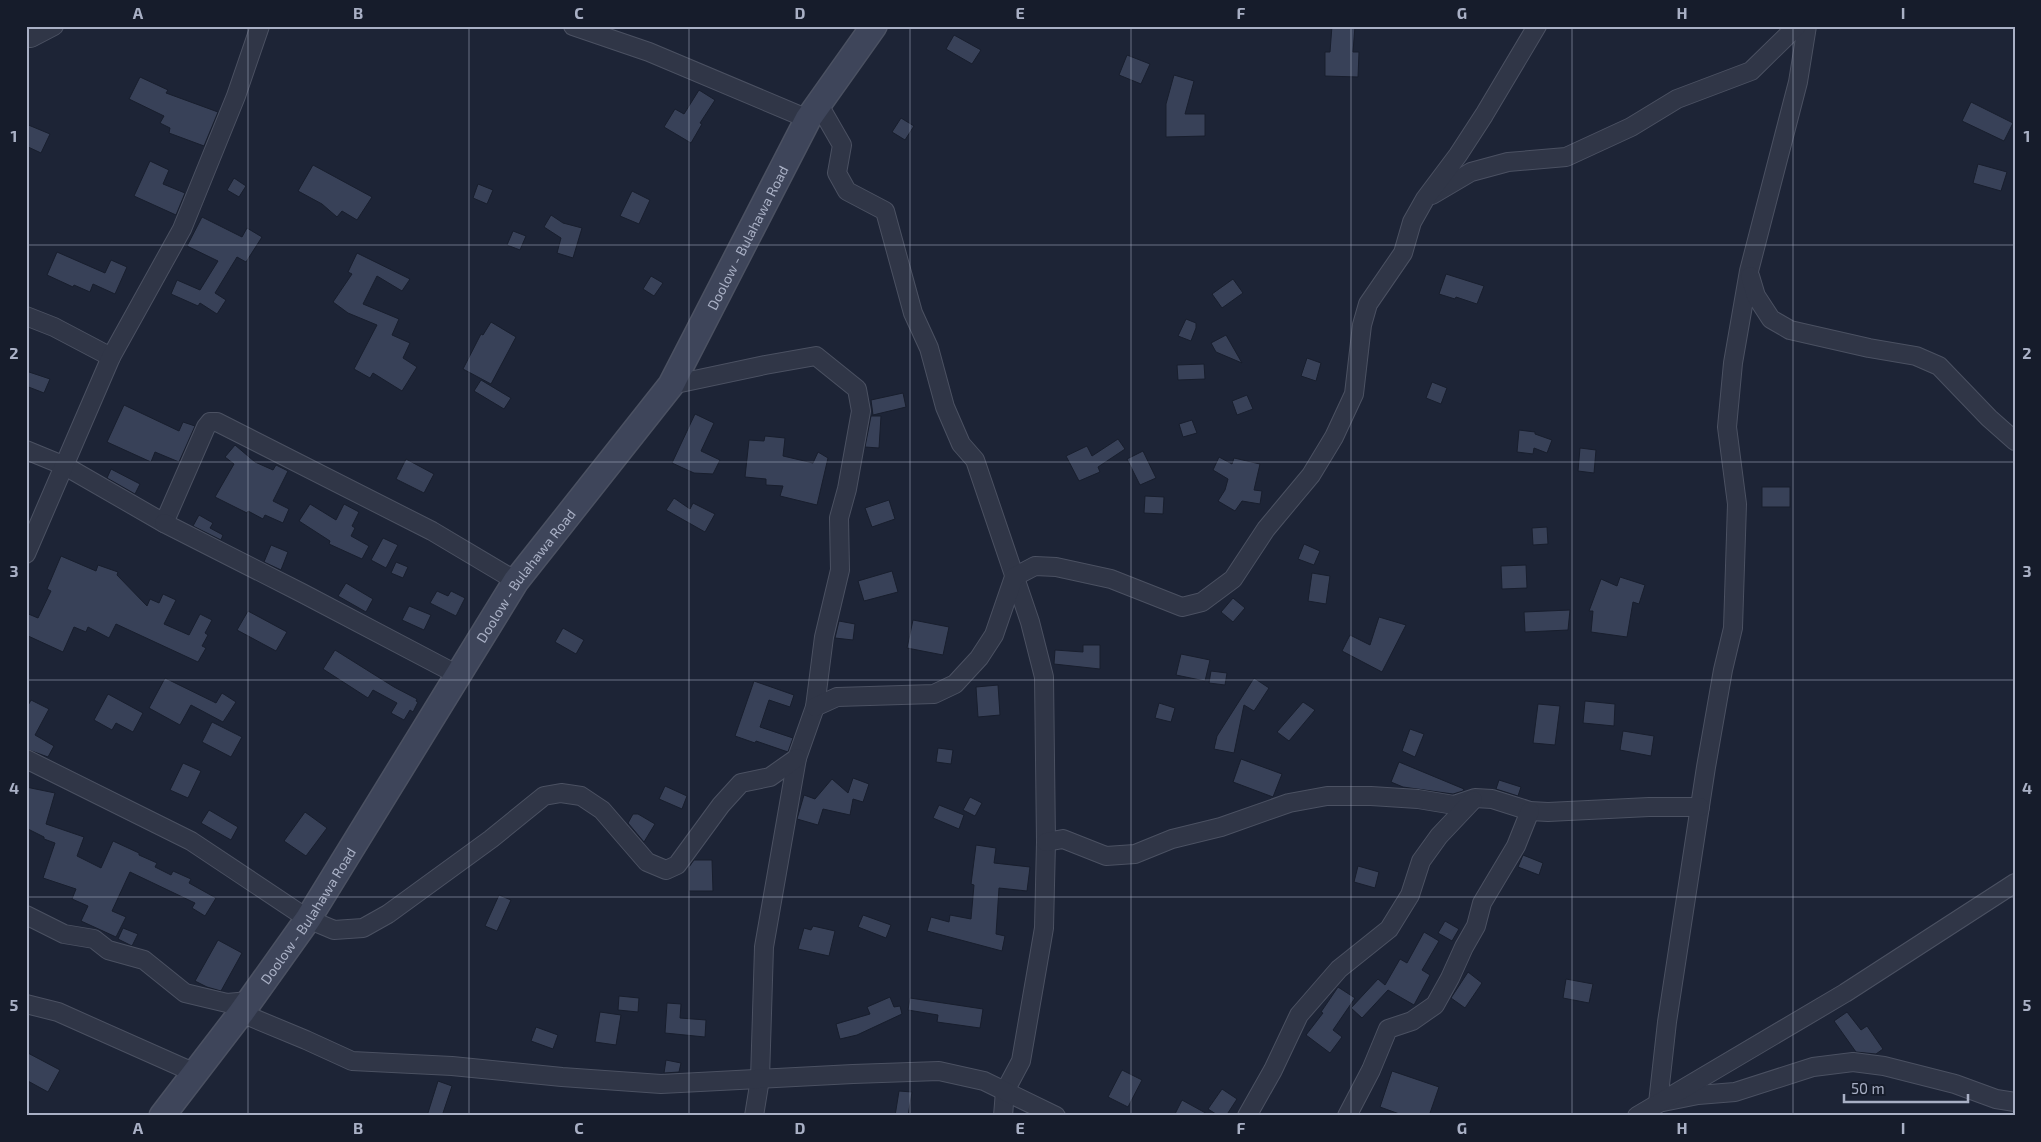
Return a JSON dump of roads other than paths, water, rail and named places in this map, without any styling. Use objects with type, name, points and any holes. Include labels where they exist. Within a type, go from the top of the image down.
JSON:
[{"type":"main road","name":"Doolow - Bulahawa Road","points":[[162,1116],[245,1007],[308,919],[516,581],[671,385],[813,112],[874,26]]},
{"type":"street","points":[[26,38],[31,38],[54,26]]},
{"type":"street","points":[[26,554],[111,358],[182,229],[236,96],[260,26]]},
{"type":"street","points":[[573,26],[813,112],[842,145],[837,173],[846,191],[885,211],[913,313],[929,348],[945,407],[961,444],[975,460],[1030,622],[1044,677],[1046,842],[1044,928],[1021,1061],[1004,1091],[1003,1116]]},
{"type":"street","points":[[815,707],[837,697],[934,694],[954,684],[979,658],[994,635],[1014,577],[1035,566],[1056,567],[1111,579],[1182,608],[1202,602],[1233,579],[1266,529],[1311,475],[1334,437],[1354,394],[1362,325],[1368,304],[1403,254],[1412,222],[1425,199],[1458,155],[1484,115],[1537,26]]},
{"type":"street","points":[[1425,199],[1471,172],[1508,162],[1566,157],[1631,127],[1677,99],[1751,71],[1798,26]]},
{"type":"street","points":[[1658,1103],[1667,1022],[1700,807],[1723,670],[1733,628],[1737,504],[1728,427],[1733,363],[1749,270],[1798,82],[1808,26]]},
{"type":"street","points":[[1749,270],[1756,296],[1771,319],[1790,330],[1869,348],[1916,356],[1938,366],[2015,442]]},
{"type":"street","points":[[26,316],[54,328],[111,358]]},
{"type":"street","points":[[671,385],[816,356],[857,389],[861,411],[847,489],[839,518],[840,570],[824,638],[815,707],[797,758],[764,947],[760,1080],[754,1116]]},
{"type":"street","points":[[164,523],[206,427],[210,422],[217,422],[432,531],[516,581]]},
{"type":"street","points":[[26,450],[65,466],[164,523],[458,675]]},
{"type":"street","points":[[26,759],[191,841],[308,919],[334,930],[363,928],[388,914],[491,839],[544,796],[561,793],[581,796],[602,810],[647,862],[666,870],[677,865],[721,805],[741,783],[770,777],[797,758]]},
{"type":"street","points":[[1046,842],[1063,839],[1106,856],[1136,854],[1172,838],[1221,827],[1289,803],[1327,796],[1371,796],[1454,805],[1475,798],[1492,799],[1530,811],[1700,807]]},
{"type":"street","points":[[1246,1116],[1273,1070],[1299,1015],[1339,969],[1389,929],[1410,895],[1421,860],[1439,836],[1475,798]]},
{"type":"street","points":[[1347,1116],[1371,1070],[1388,1029],[1412,1021],[1435,1006],[1476,926],[1482,903],[1516,846],[1530,811]]},
{"type":"street","points":[[1638,1116],[1845,993],[2015,884]]},
{"type":"street","points":[[26,915],[64,934],[94,939],[108,950],[144,960],[185,993],[245,1007],[306,1040],[352,1061],[452,1066],[562,1077],[662,1084],[939,1072],[984,1081],[1056,1116]]},
{"type":"street","points":[[26,1004],[58,1012],[195,1073]]},
{"type":"street","points":[[1658,1103],[1698,1095],[1735,1092],[1813,1066],[1853,1062],[1884,1066],[1955,1084],[1996,1099],[2015,1102]]}]
